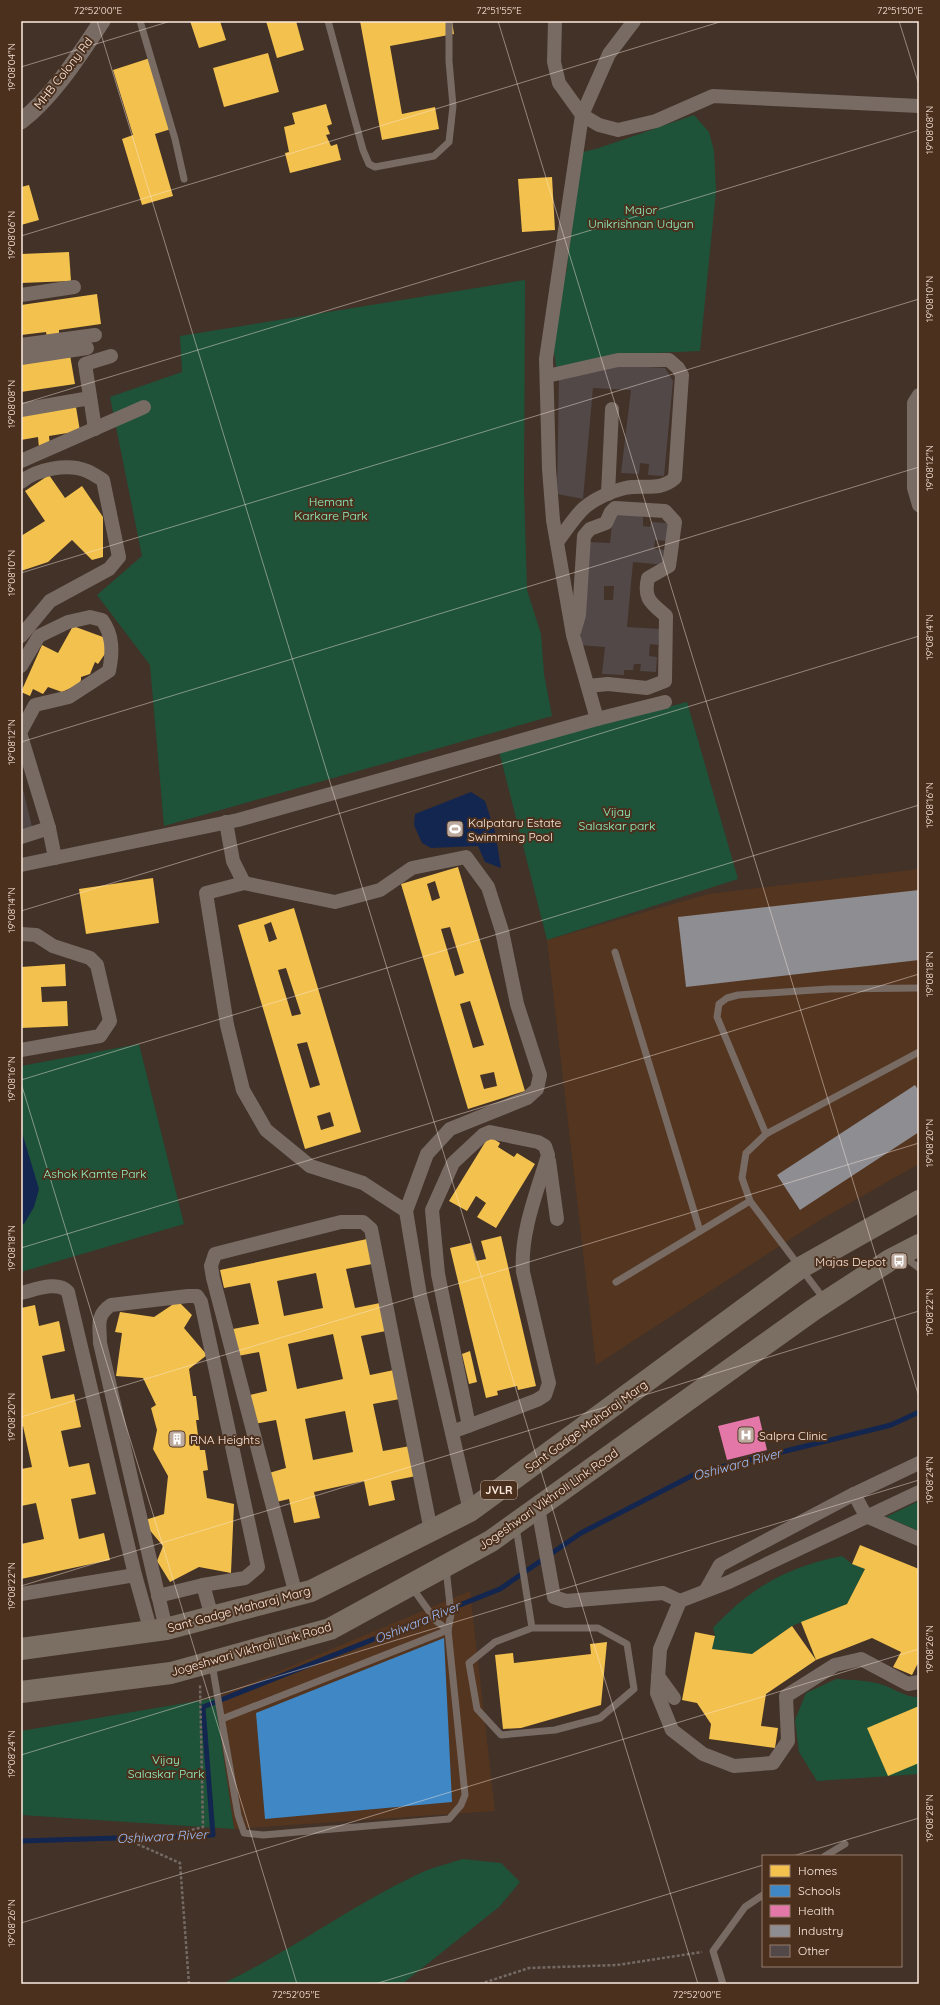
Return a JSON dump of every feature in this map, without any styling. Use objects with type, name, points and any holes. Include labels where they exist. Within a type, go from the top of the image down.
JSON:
[{"type":"main road","name":"Sant Gadge Maharaj Marg","points":[[21,1649],[158,1631],[311,1591],[432,1531],[470,1511],[800,1268],[919,1201]]},
{"type":"main road","name":"Jogeshwari Vikhroli Link Road","points":[[21,1692],[171,1672],[330,1629],[491,1541],[826,1302],[910,1250]]},
{"type":"street","name":"MHB Colony Rd","points":[[21,121],[33,112],[75,61],[102,21]]},
{"type":"street","points":[[555,21],[554,62],[558,83],[582,115],[599,125],[618,130],[656,121],[714,96],[919,106]]},
{"type":"street","points":[[597,719],[573,635],[557,542],[549,469],[546,359],[582,115],[609,54],[634,21]]},
{"type":"street","points":[[21,295],[74,287]]},
{"type":"street","points":[[21,345],[95,334]]},
{"type":"street","points":[[21,358],[87,348]]},
{"type":"street","points":[[95,429],[85,364],[111,356]]},
{"type":"street","points":[[547,376],[618,360],[669,360],[682,375],[675,478],[668,484],[626,488],[608,494],[584,508],[557,542]]},
{"type":"street","points":[[918,498],[914,488],[914,403],[919,395]]},
{"type":"street","points":[[21,410],[90,398]]},
{"type":"street","points":[[21,461],[144,407]]},
{"type":"street","points":[[608,494],[612,409]]},
{"type":"street","points":[[21,482],[37,473],[65,468],[86,470],[103,480],[119,556],[109,570],[50,601],[21,636]]},
{"type":"street","points":[[573,635],[579,615],[584,536],[590,529],[606,523],[611,512],[615,508],[665,511],[675,522],[669,566],[648,578],[646,586],[650,603],[666,616],[665,681],[647,688],[608,684],[588,686]]},
{"type":"street","points":[[21,666],[39,636],[68,622],[90,617],[102,620],[109,630],[112,656],[109,671],[69,697],[35,705],[21,731]]},
{"type":"street","points":[[21,865],[226,822],[597,719],[665,702]]},
{"type":"street","points":[[21,736],[49,828],[55,858]]},
{"type":"street","points":[[226,822],[233,861],[244,883]]},
{"type":"street","points":[[21,836],[49,828]]},
{"type":"street","points":[[406,1211],[362,1183],[310,1166],[266,1130],[243,1090],[227,1025],[206,893],[244,883],[335,902],[380,890],[412,868],[466,856],[488,887],[502,931],[517,1004],[540,1075],[537,1089],[527,1098],[450,1129],[427,1154],[406,1211],[420,1295],[470,1511]]},
{"type":"street","points":[[21,934],[36,935],[53,946],[90,958],[97,965],[110,1021],[100,1036],[21,1050]]},
{"type":"street","points":[[469,1426],[438,1274],[432,1210],[453,1163],[483,1135],[490,1132],[538,1142],[545,1146],[548,1155],[557,1218]]},
{"type":"street","points":[[452,1432],[538,1400],[545,1395],[548,1389],[548,1378],[523,1272],[522,1258],[525,1236],[548,1155]]},
{"type":"street","points":[[296,1595],[212,1278],[212,1266],[215,1254],[341,1222],[363,1222],[371,1229],[432,1531]]},
{"type":"street","points":[[21,1293],[56,1286],[64,1288],[68,1292],[136,1575],[158,1631]]},
{"type":"street","points":[[158,1596],[203,1585],[245,1578],[258,1567],[201,1302],[197,1296],[111,1305],[103,1311],[100,1317],[100,1343],[158,1596],[158,1631]]},
{"type":"street","points":[[706,1590],[720,1565],[854,1494],[919,1463]]},
{"type":"street","points":[[919,1492],[729,1582],[680,1601],[660,1649],[657,1693],[672,1730],[703,1754],[734,1766],[773,1764],[788,1742],[786,1696],[835,1666],[861,1659],[908,1684],[919,1682]]},
{"type":"street","points":[[854,1494],[866,1516],[919,1539]]},
{"type":"street","points":[[538,1508],[552,1594],[554,1597],[561,1601],[663,1594],[680,1601]]},
{"type":"street","points":[[21,1594],[136,1575]]},
{"type":"street","points":[[203,1585],[212,1617]]},
{"type":"street","points":[[658,1676],[674,1698]]},
{"type":"lane","points":[[140,21],[175,139],[184,179]]},
{"type":"lane","points":[[328,21],[363,150],[369,164],[375,168],[434,156],[449,142],[453,106],[449,61],[449,21]]},
{"type":"lane","points":[[615,952],[700,1231]]},
{"type":"lane","points":[[766,1134],[717,1016],[719,1004],[727,998],[738,995],[829,989],[919,988]]},
{"type":"lane","points":[[826,1302],[750,1201],[742,1178],[746,1153],[766,1134],[919,1052]]},
{"type":"lane","points":[[616,1282],[750,1201]]},
{"type":"lane","points":[[910,1250],[919,1268]]},
{"type":"lane","points":[[516,1523],[532,1628]]},
{"type":"lane","points":[[206,1663],[216,1689],[219,1702],[238,1815],[244,1833],[263,1835],[449,1819],[461,1805],[465,1795],[448,1630],[450,1607],[446,1566]]},
{"type":"lane","points":[[411,1585],[432,1616],[448,1630]]},
{"type":"lane","points":[[532,1628],[598,1628],[627,1644],[634,1689],[600,1718],[554,1730],[501,1735],[477,1709],[469,1663],[495,1642],[532,1628]]},
{"type":"lane","points":[[222,1719],[448,1630]]},
{"type":"lane","points":[[827,1855],[845,1844]]},
{"type":"lane","points":[[723,1984],[713,1951],[745,1907],[762,1896]]},
{"type":"path","points":[[189,1984],[180,1863],[137,1844],[203,1827],[206,1663]]},
{"type":"path","points":[[480,1984],[529,1968],[617,1966],[713,1951]]},
{"type":"shaded area","points":[[919,869],[919,1164],[820,1220],[596,1365],[547,940],[708,894]]},
{"type":"shaded area","points":[[470,1591],[495,1811],[234,1829],[215,1698]]},
{"type":"green space","name":"Major Unikrishnan Udyan","points":[[694,115],[709,132],[714,151],[716,191],[700,351],[630,354],[556,367],[551,328],[567,269],[575,154],[599,148]]},
{"type":"green space","name":"Hemant Karkare Park","points":[[525,280],[524,490],[527,590],[541,634],[544,674],[552,716],[164,826],[150,665],[97,595],[142,556],[110,397],[182,372],[180,336]]},
{"type":"green space","name":"Vijay Salaskar park","points":[[687,702],[738,879],[547,940],[499,751]]},
{"type":"green space","name":"Ashok Kamte Park","points":[[139,1044],[184,1224],[21,1272],[21,1066]]},
{"type":"green space","points":[[919,1501],[919,1531],[886,1517]]},
{"type":"green space","points":[[842,1556],[852,1564],[865,1569],[847,1604],[792,1626],[752,1654],[712,1649],[715,1636],[713,1628],[741,1601],[756,1590],[787,1573],[804,1566]]},
{"type":"green space","points":[[836,1679],[872,1682],[906,1695],[919,1697],[919,1774],[817,1781],[799,1752],[795,1720],[806,1693]]},
{"type":"green space","name":"Vijay Salaskar Park","points":[[215,1698],[234,1829],[21,1815],[21,1731]]},
{"type":"green space","points":[[463,1859],[501,1863],[520,1882],[499,1907],[402,1984],[222,1984],[273,1957],[348,1912],[399,1884],[430,1869]]},
{"type":"water","name":"Kalpataru Estate Swimming Pool","points":[[471,792],[485,801],[495,832],[501,868],[485,862],[478,846],[431,848],[422,843],[414,825],[415,814]]},
{"type":"water","points":[[21,1129],[39,1189],[34,1207],[24,1224],[21,1225]]},
{"type":"building: Homes","points":[[190,21],[220,21],[226,40],[199,48]]},
{"type":"building: Homes","points":[[266,21],[296,21],[304,50],[277,58]]},
{"type":"building: Homes","points":[[360,21],[452,21],[454,34],[390,46],[402,114],[435,107],[439,129],[382,140]]},
{"type":"building: Homes","points":[[268,53],[279,92],[224,107],[213,68]]},
{"type":"building: Homes","points":[[150,58],[171,129],[155,134],[173,196],[142,205],[122,139],[133,135],[113,70]]},
{"type":"building: Homes","points":[[326,104],[332,124],[327,126],[330,134],[326,135],[331,146],[337,144],[341,160],[290,173],[285,153],[289,152],[284,127],[295,124],[292,113]]},
{"type":"building: Homes","points":[[552,177],[555,230],[522,232],[518,179]]},
{"type":"building: Homes","points":[[29,185],[39,220],[21,225],[21,187]]},
{"type":"building: Homes","points":[[69,252],[71,281],[21,283],[21,254]]},
{"type":"building: Homes","points":[[97,294],[101,324],[59,330],[59,336],[47,338],[46,332],[21,335],[21,305]]},
{"type":"building: Homes","points":[[70,355],[75,384],[21,392],[21,362]]},
{"type":"building: Homes","points":[[76,407],[80,431],[49,436],[50,446],[39,448],[38,437],[21,440],[21,415]]},
{"type":"building: Homes","points":[[49,475],[65,498],[82,486],[103,517],[103,557],[92,560],[72,540],[48,562],[21,571],[21,536],[45,521],[25,491]]},
{"type":"building: Homes","points":[[73,626],[103,637],[107,651],[98,664],[95,662],[90,674],[81,677],[77,688],[73,687],[62,692],[48,687],[43,694],[33,689],[30,696],[21,692],[42,645],[58,653]]},
{"type":"building: Homes","points":[[458,867],[525,1091],[468,1109],[401,884]],"holes":[[[435,881],[440,898],[432,901],[427,884]],[[450,927],[464,973],[455,976],[441,929]],[[470,1001],[484,1045],[473,1048],[460,1004]],[[494,1072],[497,1086],[484,1089],[480,1075]]]},
{"type":"building: Homes","points":[[153,878],[159,923],[86,934],[79,889]]},
{"type":"building: Homes","points":[[294,908],[361,1132],[305,1149],[238,925]],"holes":[[[271,922],[277,939],[269,942],[264,925]],[[286,968],[301,1014],[292,1016],[278,970]],[[307,1042],[320,1085],[310,1088],[297,1044]],[[330,1112],[334,1126],[321,1130],[317,1116]]]},
{"type":"building: Homes","points":[[65,964],[66,986],[41,987],[42,1002],[67,1001],[68,1026],[21,1028],[21,967]]},
{"type":"building: Homes","points":[[489,1136],[500,1143],[498,1147],[514,1157],[517,1153],[535,1164],[496,1228],[477,1217],[486,1203],[476,1196],[467,1211],[449,1201]]},
{"type":"building: Homes","points":[[501,1236],[536,1386],[518,1390],[517,1386],[497,1391],[498,1395],[486,1398],[450,1248],[471,1243],[476,1261],[486,1259],[481,1241]]},
{"type":"building: Homes","points":[[367,1239],[372,1264],[346,1269],[355,1308],[380,1303],[386,1331],[361,1336],[370,1375],[394,1370],[400,1399],[373,1404],[383,1451],[410,1446],[416,1476],[391,1481],[395,1500],[369,1506],[364,1481],[314,1492],[320,1518],[294,1523],[289,1499],[276,1502],[269,1473],[286,1468],[276,1420],[254,1424],[246,1396],[267,1391],[259,1352],[238,1356],[233,1329],[259,1324],[250,1283],[224,1288],[220,1270]],"holes":[[[316,1273],[323,1308],[284,1316],[277,1281]],[[333,1334],[343,1379],[297,1389],[288,1344]],[[345,1411],[353,1452],[313,1460],[305,1419]]]},
{"type":"building: Homes","name":"RNA Heights","points":[[178,1301],[192,1315],[184,1328],[207,1355],[189,1369],[193,1396],[196,1396],[199,1420],[196,1420],[200,1450],[205,1450],[208,1470],[203,1471],[207,1498],[234,1504],[231,1573],[199,1567],[170,1582],[157,1561],[163,1546],[142,1521],[164,1514],[168,1476],[153,1449],[157,1430],[151,1408],[156,1405],[143,1378],[116,1376],[122,1333],[115,1332],[120,1312],[154,1317]]},
{"type":"building: Homes","points":[[35,1305],[39,1326],[59,1321],[65,1351],[42,1356],[51,1399],[74,1394],[81,1427],[61,1431],[69,1467],[89,1463],[96,1494],[71,1499],[79,1539],[104,1533],[110,1560],[21,1579],[21,1544],[44,1539],[36,1503],[21,1506],[21,1469],[32,1467],[23,1426],[21,1427],[21,1308]]},
{"type":"building: Homes","points":[[470,1351],[477,1382],[469,1384],[462,1354]]},
{"type":"building: Homes","points":[[860,1545],[919,1569],[919,1661],[912,1675],[893,1667],[901,1652],[872,1638],[816,1660],[801,1622],[847,1604],[865,1569],[852,1564]]},
{"type":"building: Homes","points":[[792,1626],[816,1660],[766,1694],[761,1726],[778,1728],[775,1748],[709,1739],[711,1724],[697,1703],[682,1700],[695,1632],[715,1636],[712,1649],[752,1654]]},
{"type":"building: Homes","points":[[607,1642],[601,1705],[521,1728],[503,1729],[495,1655],[513,1653],[514,1663],[591,1654],[590,1644]]},
{"type":"building: Homes","points":[[919,1706],[919,1763],[888,1776],[867,1728]]},
{"type":"building: Schools","points":[[444,1638],[452,1802],[265,1819],[256,1713]]},
{"type":"building: Health","points":[[759,1416],[767,1450],[727,1460],[718,1426]]},
{"type":"building: Industry","points":[[919,890],[919,960],[686,987],[678,917]]},
{"type":"building: Industry","points":[[915,1085],[919,1091],[919,1132],[800,1210],[777,1175]]},
{"type":"building: Other","points":[[615,365],[665,368],[673,381],[664,476],[648,475],[649,464],[640,463],[639,474],[621,473],[631,390],[593,388],[583,499],[557,494],[559,376]]},
{"type":"building: Other","points":[[613,513],[643,516],[643,526],[650,527],[651,522],[668,523],[667,541],[655,540],[654,549],[666,550],[665,565],[633,562],[627,627],[660,629],[658,645],[650,644],[649,656],[657,657],[656,672],[640,671],[641,664],[634,664],[633,670],[624,670],[624,675],[602,674],[605,647],[580,645],[588,542],[610,543]],"holes":[[[604,586],[614,586],[613,600],[604,600]]]},
{"type":"building: Other","points":[[21,781],[33,831],[21,833]]},
{"type":"waterway","name":"Oshiwara River","points":[[21,1841],[213,1835],[203,1707],[500,1589],[581,1533],[697,1473],[891,1425],[919,1412]]},
{"type":"place","name":"Kalpataru Estate Swimming Pool","points":[[455,829]]},
{"type":"place","name":"Majas Depot","points":[[899,1261]]},
{"type":"place","name":"Salpra Clinic","points":[[746,1435]]},
{"type":"place","name":"RNA Heights","points":[[177,1439]]}]
